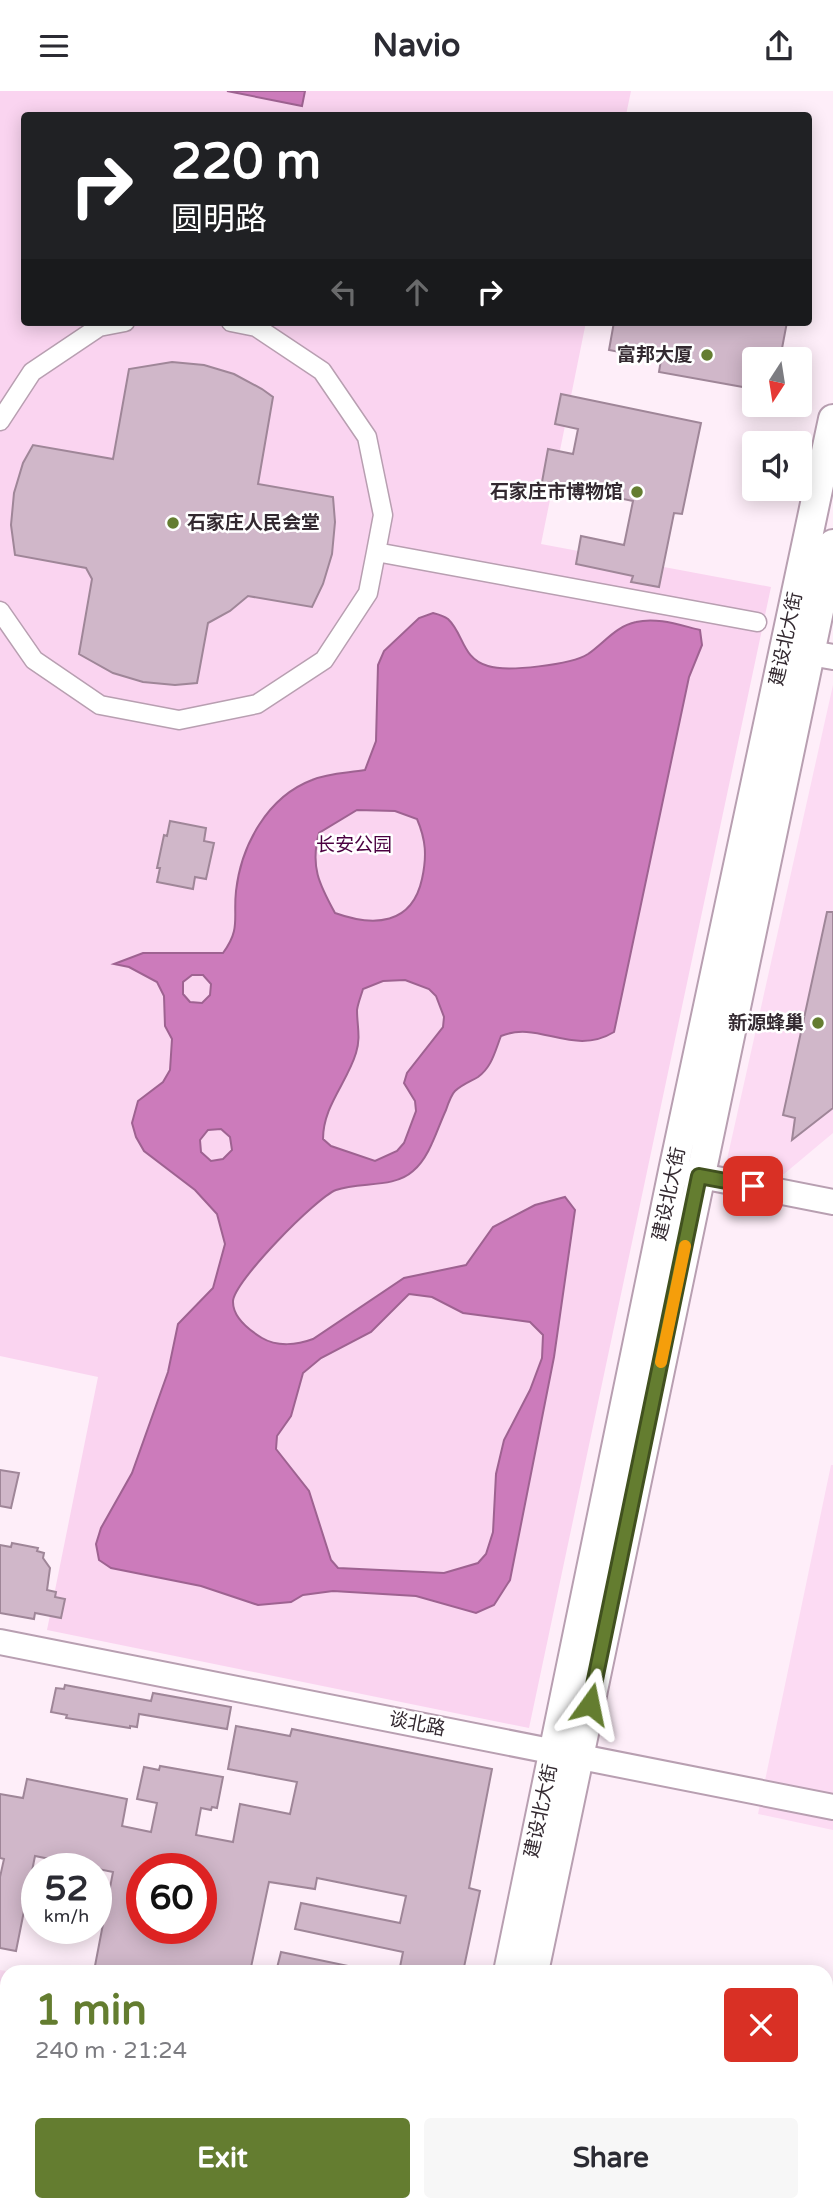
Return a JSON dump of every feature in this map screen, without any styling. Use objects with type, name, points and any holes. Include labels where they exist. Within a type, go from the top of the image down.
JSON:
[{"type":"main road","name":"建设北大街","points":[[516,1965],[566,1754],[686,1173],[833,419]]},
{"type":"main road","name":"建设北大街","points":[[686,1173],[821,655],[833,544]]},
{"type":"street","points":[[0,421],[33,372],[104,326]]},
{"type":"street","points":[[0,611],[34,660],[100,705],[179,720],[257,704],[324,660],[368,593],[376,552],[383,515],[367,437],[322,371],[251,326]]},
{"type":"street","points":[[376,552],[757,622]]},
{"type":"street","points":[[686,1173],[833,1202]]},
{"type":"street","name":"谈北路","points":[[0,1642],[833,1807]]},
{"type":"shaded area","points":[[227,91],[305,91],[302,106]]},
{"type":"shaded area","points":[[433,613],[446,618],[473,658],[479,663],[497,668],[539,666],[580,658],[622,627],[652,620],[700,630],[702,645],[689,677],[614,1032],[599,1039],[584,1041],[529,1032],[501,1036],[487,1068],[452,1095],[424,1158],[413,1171],[405,1177],[386,1183],[345,1187],[326,1196],[260,1260],[236,1292],[233,1302],[239,1318],[262,1338],[281,1344],[307,1341],[404,1278],[466,1265],[493,1227],[535,1205],[565,1197],[575,1210],[554,1357],[510,1580],[494,1605],[476,1613],[416,1596],[333,1591],[303,1595],[291,1602],[258,1605],[201,1586],[111,1568],[99,1560],[96,1544],[101,1528],[132,1473],[168,1372],[178,1324],[213,1288],[225,1244],[217,1214],[195,1190],[144,1151],[136,1137],[132,1123],[138,1101],[163,1082],[170,1070],[172,1039],[165,1026],[164,996],[157,982],[129,967],[114,964],[143,953],[223,953],[234,930],[239,874],[250,841],[259,825],[282,798],[296,788],[325,776],[365,770],[376,741],[378,665],[384,651],[419,618]],"holes":[[[357,810],[395,811],[417,819],[424,841],[425,863],[417,894],[410,906],[400,914],[377,921],[335,913],[318,875],[315,855],[319,833]],[[192,975],[203,975],[211,984],[210,995],[202,1003],[190,1002],[183,994],[183,982]],[[405,980],[429,989],[436,996],[444,1017],[443,1027],[407,1073],[404,1083],[415,1101],[416,1111],[404,1143],[397,1151],[375,1161],[331,1146],[323,1139],[331,1105],[356,1053],[359,1037],[357,1010],[363,989],[383,981]],[[221,1129],[230,1137],[232,1150],[223,1159],[211,1161],[201,1152],[200,1140],[208,1130]],[[409,1294],[432,1297],[463,1313],[530,1322],[543,1335],[542,1358],[530,1390],[504,1440],[496,1474],[493,1532],[486,1554],[478,1563],[444,1573],[338,1568],[331,1560],[309,1491],[276,1449],[277,1436],[291,1416],[303,1373],[321,1358],[371,1332]]]},
{"type":"shaded area","name":"新源蜂巢","points":[[833,685],[833,1133],[784,1174],[726,1164]]},
{"type":"shaded area","points":[[833,1465],[833,1830],[758,1814]]},
{"type":"green space","name":"长安公园","points":[[0,91],[631,91],[627,112],[21,112],[21,326],[585,326],[541,544],[771,587],[529,1728],[47,1630],[98,1377],[0,1356]]},
{"type":"building","name":"富邦大厦","points":[[613,326],[786,326],[782,347],[742,347],[742,387],[659,372],[661,360],[609,350]]},
{"type":"building","name":"石家庄人民会堂","points":[[172,362],[204,365],[234,374],[273,397],[258,484],[333,497],[335,522],[332,554],[323,584],[312,607],[248,596],[230,611],[208,623],[197,683],[175,685],[143,682],[113,673],[79,654],[92,579],[86,568],[15,555],[11,525],[14,493],[23,463],[33,445],[113,459],[129,369]]},
{"type":"building","name":"石家庄市博物馆","points":[[561,394],[701,423],[682,514],[674,513],[659,587],[631,582],[633,576],[576,564],[581,536],[624,545],[633,501],[542,482],[548,449],[573,454],[578,429],[555,424]]},
{"type":"building","points":[[170,821],[206,828],[204,841],[214,843],[206,879],[195,877],[193,889],[157,882],[164,835],[167,836]]},
{"type":"building","name":"新源蜂巢","points":[[827,912],[833,912],[833,1108],[792,1140],[795,1118],[783,1115]]},
{"type":"building","points":[[0,1470],[19,1473],[11,1508],[0,1506]]},
{"type":"building","points":[[12,1543],[38,1548],[37,1551],[44,1553],[43,1558],[50,1568],[47,1590],[56,1592],[55,1597],[65,1599],[61,1618],[35,1613],[34,1619],[0,1613],[0,1545],[11,1547]]},
{"type":"building","points":[[65,1685],[151,1701],[153,1693],[231,1707],[227,1729],[139,1714],[137,1727],[130,1728],[66,1718],[67,1715],[51,1712],[56,1688],[64,1689]]},
{"type":"building","points":[[236,1726],[290,1736],[292,1729],[492,1769],[469,1888],[480,1891],[464,1965],[400,1965],[403,1952],[295,1929],[301,1903],[400,1923],[406,1896],[317,1878],[315,1889],[269,1882],[251,1965],[95,1965],[99,1944],[112,1944],[112,1853],[21,1853],[21,1926],[16,1951],[0,1948],[0,1877],[4,1859],[0,1858],[0,1794],[23,1798],[27,1779],[127,1799],[122,1826],[151,1832],[157,1803],[137,1799],[144,1767],[159,1770],[160,1766],[223,1777],[217,1808],[201,1808],[196,1835],[233,1842],[240,1804],[290,1814],[297,1782],[228,1769]]},
{"type":"building","points":[[281,1952],[343,1965],[278,1965]]},
{"type":"slow traffic","points":[[661,1362],[685,1246]]},
{"type":"place","name":"富邦大厦","points":[[707,355]]},
{"type":"place","name":"石家庄市博物馆","points":[[637,492]]},
{"type":"place","name":"石家庄人民会堂","points":[[173,523]]},
{"type":"place","name":"新源蜂巢","points":[[818,1023]]},
{"type":"route","points":[[590,1704],[699,1176],[753,1186]]}]
